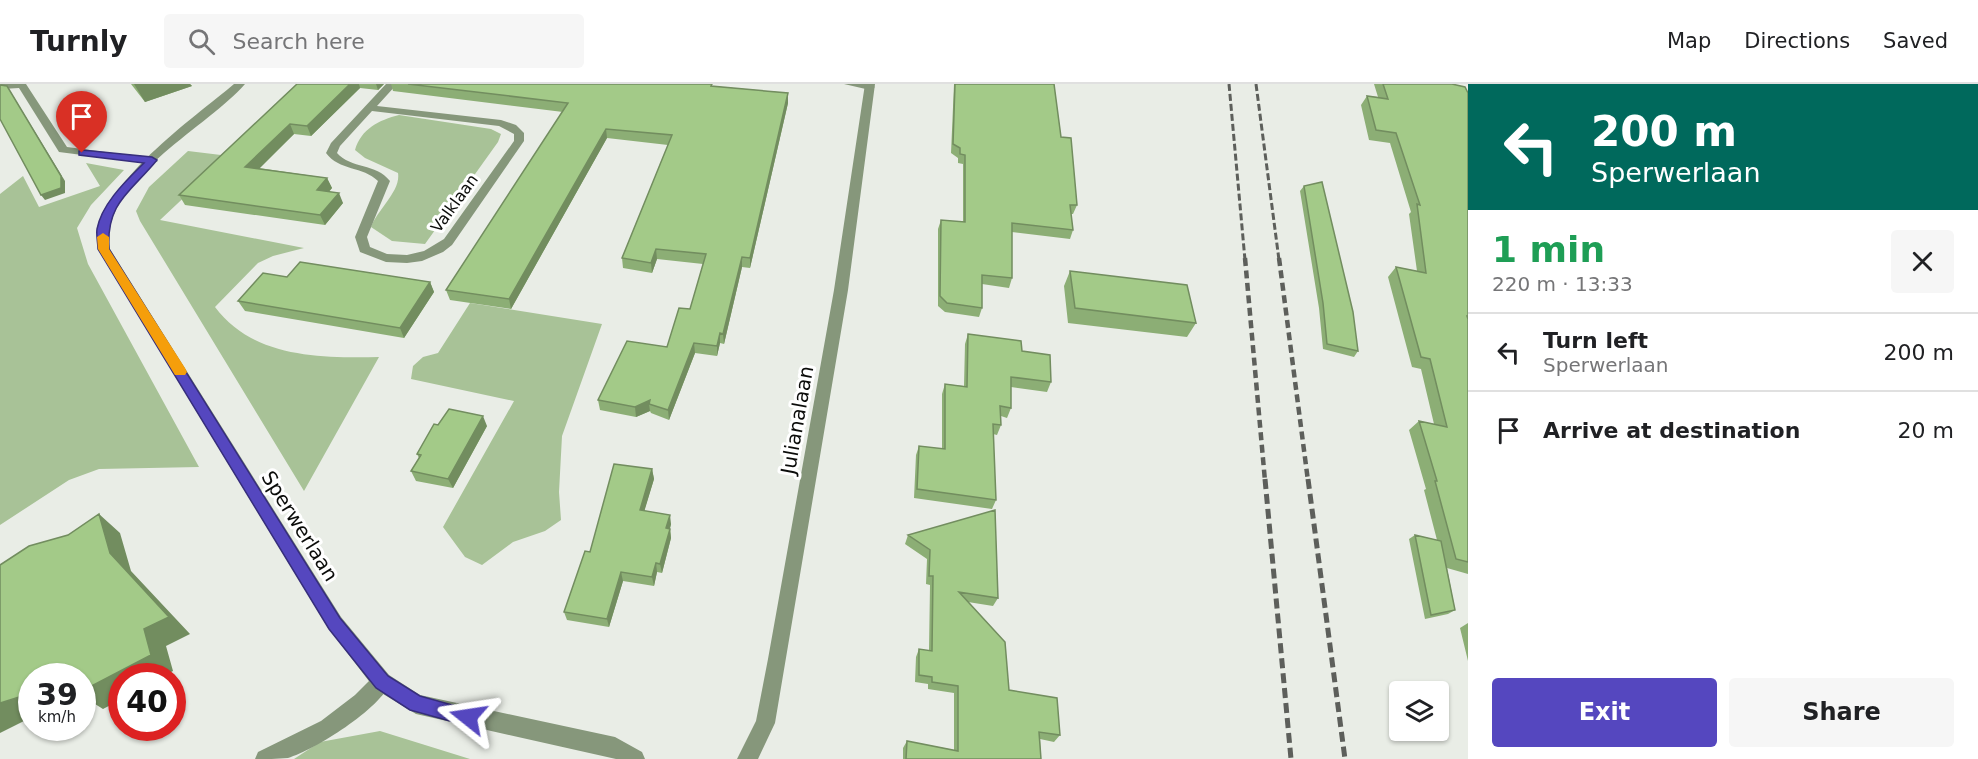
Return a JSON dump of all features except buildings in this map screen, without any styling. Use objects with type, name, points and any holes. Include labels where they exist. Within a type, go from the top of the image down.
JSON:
[{"type":"street","name":"Sperwerlaan","points":[[240,84],[152,160],[125,187],[111,208],[103,229],[104,249],[335,623],[382,682],[416,704],[615,747],[636,759]]},
{"type":"street","name":"Valklaan","points":[[370,108],[501,123],[512,127],[519,133],[519,141],[448,242],[435,253],[416,259],[400,260],[378,256],[364,249],[362,237],[384,181],[372,171],[342,162],[334,158],[331,153],[335,145],[392,84]]},
{"type":"street","points":[[849,84],[870,85]]},
{"type":"street","points":[[2,86],[22,85],[63,150],[152,160]]},
{"type":"street","name":"Julianalaan","points":[[747,759],[765,723],[777,660],[842,290],[870,85]]},
{"type":"street","points":[[265,759],[328,728],[362,702],[382,682]]},
{"type":"green space","points":[[399,115],[491,129],[501,134],[498,142],[425,244],[392,241],[371,227],[396,187],[398,173],[365,158],[355,150],[362,136],[372,126]]},
{"type":"green space","points":[[188,151],[221,155],[210,173],[160,220],[304,248],[273,256],[258,263],[215,307],[231,324],[248,336],[290,352],[334,357],[379,357],[304,491],[136,211],[149,187]]},
{"type":"green space","points":[[86,163],[124,170],[91,205],[77,228],[88,264],[199,467],[99,469],[69,480],[0,525],[0,194],[23,176],[39,207],[100,186]]},
{"type":"green space","points":[[470,303],[602,324],[562,436],[559,492],[561,520],[545,531],[513,542],[482,565],[465,557],[443,527],[514,401],[411,379],[413,366],[423,357],[438,353]]},
{"type":"green space","points":[[380,731],[470,759],[294,759],[320,742]]},
{"type":"railway","points":[[1229,84],[1245,260]]},
{"type":"railway","points":[[1256,84],[1279,260]]},
{"type":"railway","points":[[1245,258],[1265,481]]},
{"type":"railway","points":[[1279,258],[1308,481]]},
{"type":"railway","points":[[1265,479],[1291,759]]},
{"type":"railway","points":[[1308,479],[1345,759]]},
{"type":"slow traffic","points":[[103,237],[104,249],[180,372]]},
{"type":"route","points":[[82,153],[152,160],[125,187],[111,208],[103,229],[104,249],[335,623],[382,682],[416,704],[468,717]]}]
